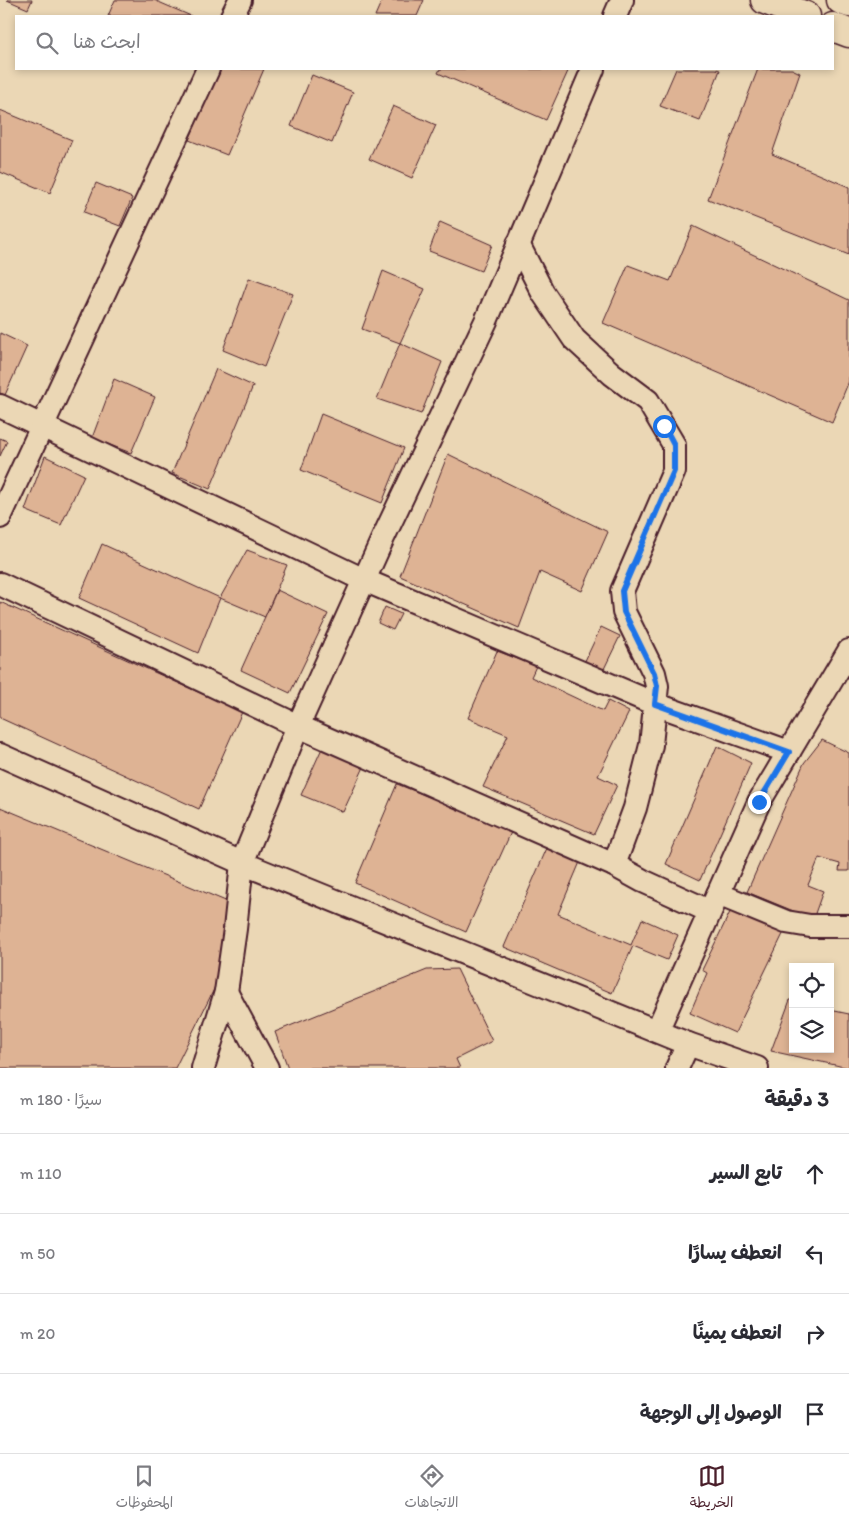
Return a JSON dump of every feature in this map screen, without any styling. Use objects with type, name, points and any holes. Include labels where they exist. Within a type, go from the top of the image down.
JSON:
[{"type":"main road","points":[[765,0],[803,15]]},
{"type":"main road","points":[[841,0],[849,3]]},
{"type":"main road","points":[[834,27],[849,33]]},
{"type":"street","points":[[232,15],[240,0]]},
{"type":"street","points":[[615,15],[622,0]]},
{"type":"street","points":[[0,517],[208,70]]},
{"type":"street","points":[[203,1068],[226,992],[236,929],[242,864],[298,726],[486,320],[593,70]]},
{"type":"street","points":[[518,244],[543,293],[574,339],[612,374],[648,401],[674,445],[674,471],[622,591],[624,612],[654,673],[657,686],[651,745],[635,808],[614,865]]},
{"type":"street","points":[[0,406],[364,580],[655,704],[789,752]]},
{"type":"street","points":[[0,584],[298,726],[614,865],[642,881],[786,922],[810,926],[849,926]]},
{"type":"street","points":[[657,1031],[759,802],[849,651]]},
{"type":"street","points":[[0,755],[242,864],[688,1044],[757,1068]]},
{"type":"street","points":[[226,992],[267,1068]]},
{"type":"street","points":[[677,1068],[688,1044]]},
{"type":"building","points":[[7,0],[32,0],[28,9]]},
{"type":"building","points":[[115,0],[154,0],[189,15],[108,15]]},
{"type":"building","points":[[382,0],[424,0],[417,15],[375,15]]},
{"type":"building","points":[[219,70],[264,70],[227,155],[189,140]]},
{"type":"building","points":[[440,70],[569,70],[546,120],[438,73]]},
{"type":"building","points":[[676,70],[720,70],[700,121],[660,106]]},
{"type":"building","points":[[758,70],[794,70],[800,73],[772,154],[849,187],[849,255],[708,199]]},
{"type":"building","points":[[312,75],[353,92],[332,143],[291,126]]},
{"type":"building","points":[[393,106],[436,125],[412,178],[369,159]]},
{"type":"building","points":[[0,110],[72,140],[50,193],[0,172]]},
{"type":"building","points":[[96,183],[132,198],[120,226],[84,212]]},
{"type":"building","points":[[440,222],[492,245],[481,271],[429,251]]},
{"type":"building","points":[[693,226],[849,300],[849,381],[832,422],[603,323],[628,265],[670,281]]},
{"type":"building","points":[[383,271],[425,289],[400,343],[362,329]]},
{"type":"building","points":[[249,278],[293,294],[264,367],[223,350]]},
{"type":"building","points":[[0,333],[27,346],[5,395],[0,393]]},
{"type":"building","points":[[400,343],[442,362],[421,414],[377,399]]},
{"type":"building","points":[[216,369],[253,386],[210,489],[172,473]]},
{"type":"building","points":[[114,379],[155,397],[131,453],[92,438]]},
{"type":"building","points":[[321,414],[404,448],[382,503],[301,470]]},
{"type":"building","points":[[0,438],[7,441],[0,456]]},
{"type":"building","points":[[448,454],[608,532],[582,591],[540,572],[519,628],[400,576]]},
{"type":"building","points":[[45,456],[84,475],[61,525],[25,510]]},
{"type":"building","points":[[102,544],[220,598],[198,653],[79,598]]},
{"type":"building","points":[[247,550],[287,565],[265,617],[220,598]]},
{"type":"building","points":[[277,590],[328,614],[290,693],[241,670]]},
{"type":"building","points":[[0,602],[242,712],[199,809],[0,718]]},
{"type":"building","points":[[385,607],[401,614],[393,630],[378,623]]},
{"type":"building","points":[[601,627],[620,636],[602,673],[583,665]]},
{"type":"building","points":[[497,651],[536,666],[531,677],[603,711],[608,701],[629,712],[598,776],[617,785],[594,834],[483,787],[508,735],[468,718]]},
{"type":"building","points":[[822,740],[849,753],[849,871],[839,871],[840,864],[819,858],[808,885],[823,891],[813,919],[747,892],[804,763]]},
{"type":"building","points":[[323,746],[364,767],[343,812],[301,795]]},
{"type":"building","points":[[717,746],[751,763],[700,880],[666,864]]},
{"type":"building","points":[[397,784],[512,830],[466,932],[355,883]]},
{"type":"building","points":[[0,807],[228,902],[224,969],[175,1068],[0,1068]]},
{"type":"building","points":[[550,841],[583,855],[558,914],[631,945],[642,919],[678,935],[667,960],[633,946],[612,993],[504,947]]},
{"type":"building","points":[[732,908],[784,932],[735,1033],[690,1013],[707,973],[702,970]]},
{"type":"building","points":[[457,969],[492,1041],[456,1059],[460,1068],[288,1068],[275,1032],[427,970]]},
{"type":"building","points":[[789,1003],[789,1053],[834,1053],[834,1011],[849,1014],[849,1068],[771,1051]]},
{"type":"route","points":[[664,426],[674,445],[674,471],[622,591],[624,612],[654,673],[657,686],[655,704],[789,752],[759,802]]}]
